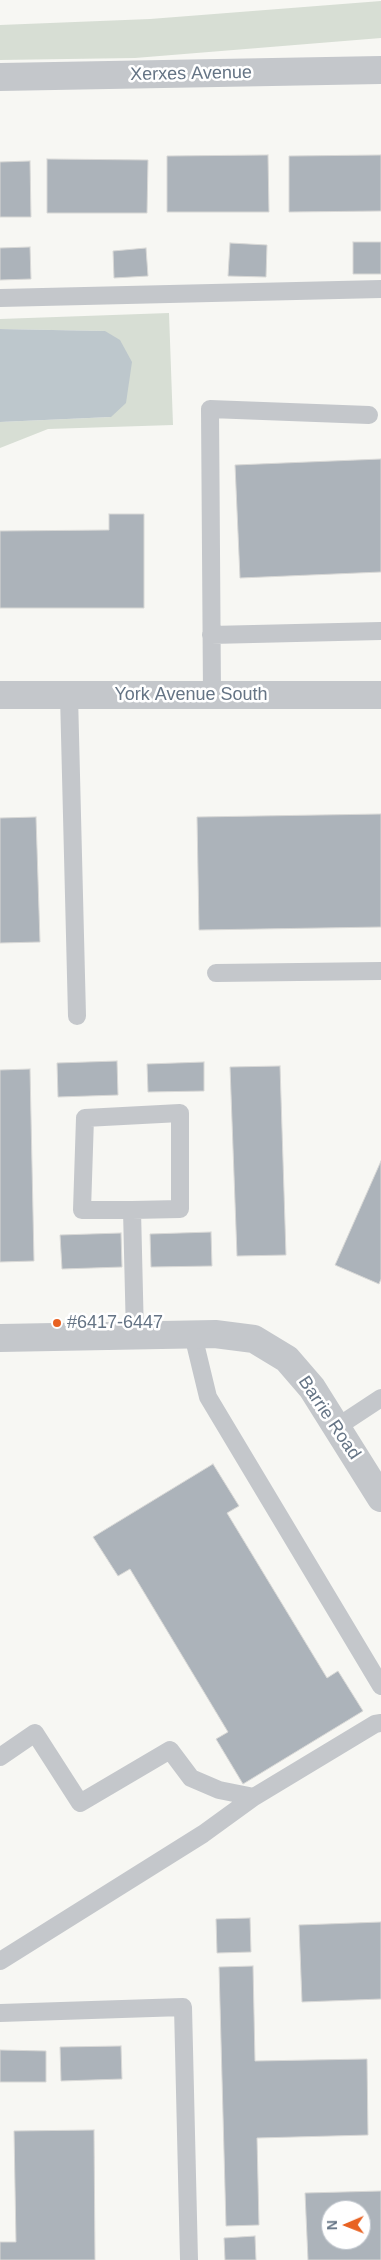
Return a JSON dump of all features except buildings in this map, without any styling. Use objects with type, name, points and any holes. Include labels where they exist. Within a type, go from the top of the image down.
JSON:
[{"type":"street","name":"Xerxes Avenue","points":[[0,77],[381,70]]},
{"type":"street","name":"York Avenue South","points":[[0,695],[381,695]]},
{"type":"street","name":"Barrie Road","points":[[0,1338],[215,1334],[254,1339],[287,1359],[312,1388],[381,1498]]},
{"type":"lane","points":[[0,298],[381,289]]},
{"type":"lane","points":[[212,695],[210,410],[370,415]]},
{"type":"lane","points":[[211,635],[381,631]]},
{"type":"lane","points":[[69,695],[77,1016]]},
{"type":"lane","points":[[216,972],[381,971]]},
{"type":"lane","points":[[180,1113],[180,1208],[132,1210],[82,1210],[85,1118],[180,1113]]},
{"type":"lane","points":[[132,1210],[135,1336]]},
{"type":"lane","points":[[193,1335],[208,1396],[381,1686]]},
{"type":"lane","points":[[337,1427],[381,1398]]},
{"type":"lane","points":[[0,1961],[203,1834],[254,1797],[375,1724],[381,1723]]},
{"type":"lane","points":[[0,1757],[34,1733],[80,1803],[170,1750],[192,1778],[218,1790],[254,1797]]},
{"type":"lane","points":[[0,2013],[183,2008],[189,2260]]},
{"type":"shaded area","points":[[381,1],[381,38],[135,58],[0,60],[0,25],[150,19]]},
{"type":"shaded area","points":[[169,313],[173,425],[48,429],[0,448],[0,422],[111,417],[105,331],[0,329],[0,319]]},
{"type":"shaded area","points":[[0,329],[105,331],[120,340],[132,362],[126,403],[111,417],[0,422]]},
{"type":"place","name":"#6417-6447","points":[[57,1323]]}]
